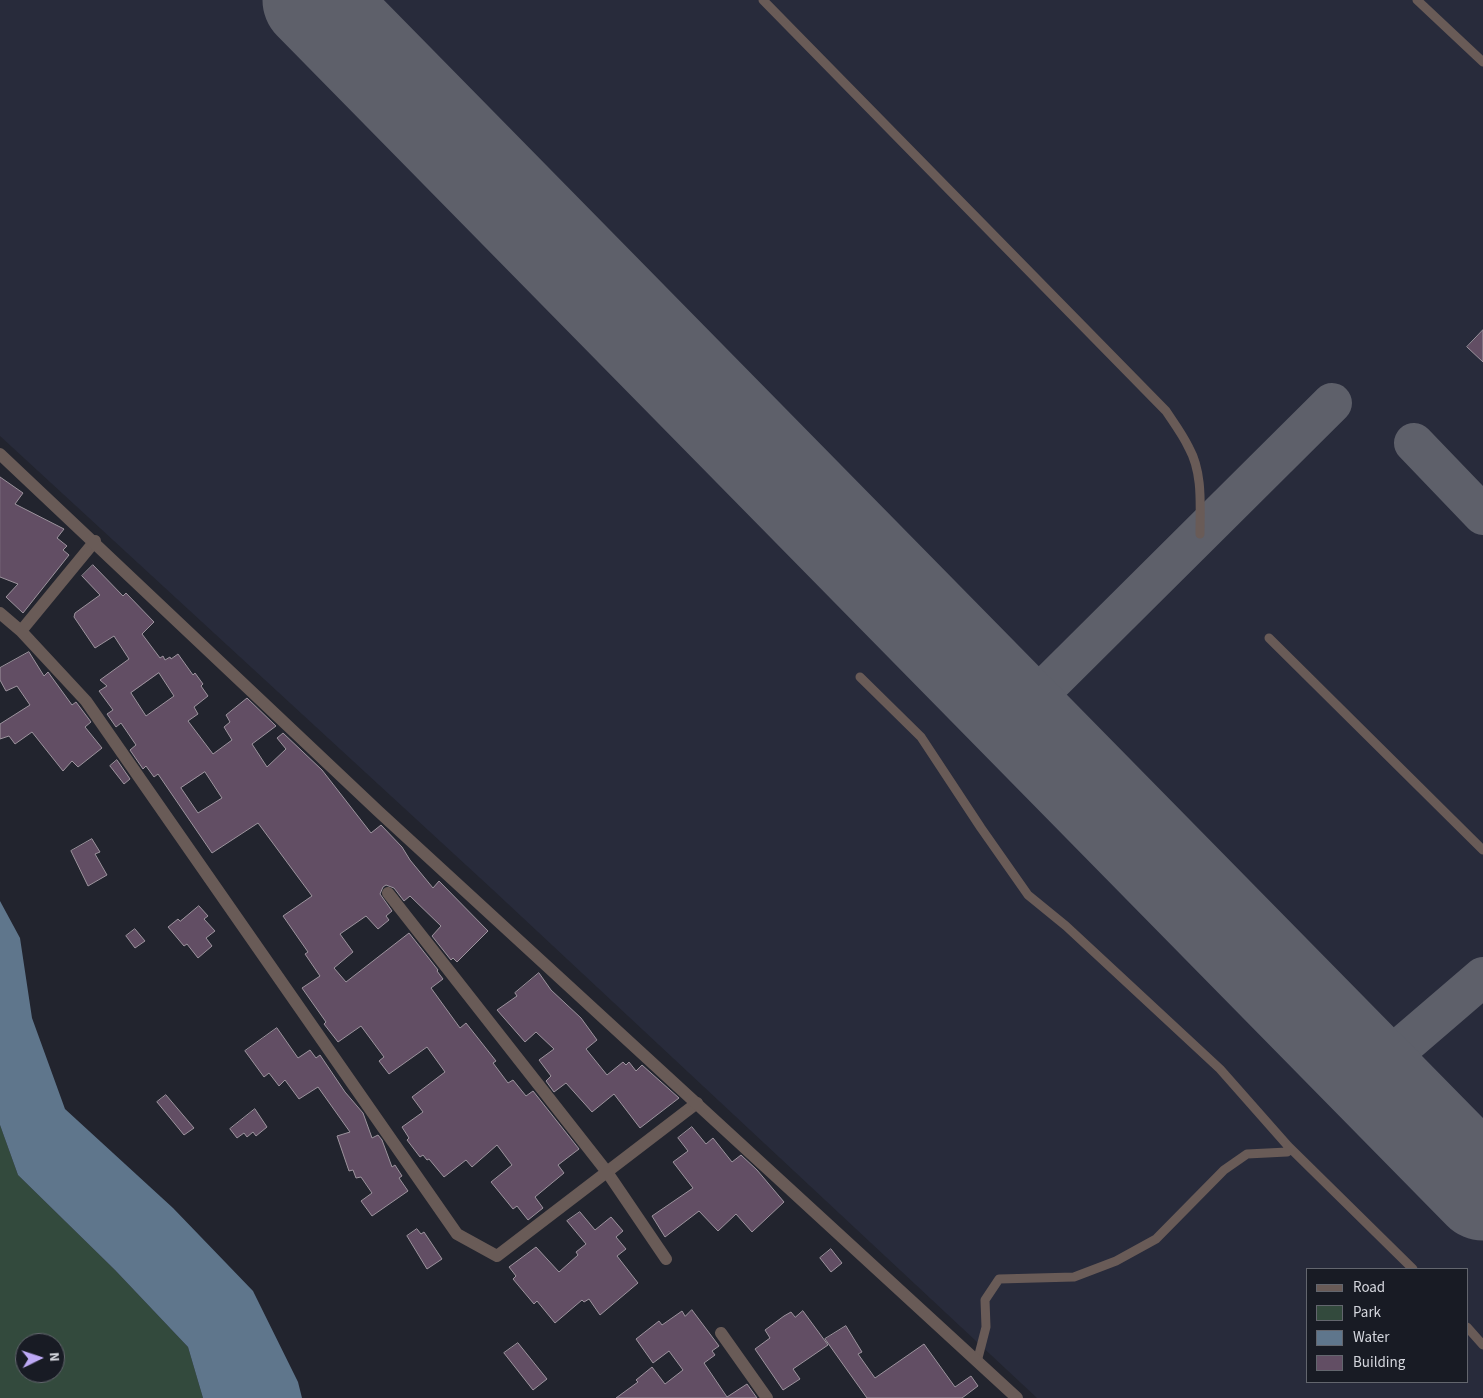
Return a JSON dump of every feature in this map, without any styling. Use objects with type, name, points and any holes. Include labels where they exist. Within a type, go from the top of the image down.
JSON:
[{"type":"street","points":[[0,454],[95,541],[378,811],[1017,1398]]},
{"type":"street","points":[[21,631],[95,541]]},
{"type":"street","points":[[0,613],[21,631],[86,701],[457,1234],[497,1256],[697,1103]]},
{"type":"street","points":[[388,893],[607,1172],[666,1259]]},
{"type":"street","points":[[721,1333],[767,1398]]},
{"type":"lane","points":[[762,0],[1166,411],[1190,449],[1196,466],[1200,494],[1200,534]]},
{"type":"lane","points":[[1417,0],[1483,62]]},
{"type":"lane","points":[[1269,638],[1483,850]]},
{"type":"lane","points":[[860,677],[921,737],[980,828],[1028,895],[1066,926],[1206,1056],[1288,1146],[1412,1268]]},
{"type":"lane","points":[[977,1362],[986,1327],[986,1300],[999,1279],[1074,1277],[1116,1261],[1156,1239],[1224,1170],[1247,1154],[1287,1152],[1288,1146]]},
{"type":"lane","points":[[1468,1328],[1483,1345]]},
{"type":"shaded area","points":[[0,0],[1483,0],[1483,1398],[1037,1398],[492,889],[0,436]]},
{"type":"green space","points":[[0,1125],[18,1175],[115,1270],[188,1347],[203,1398],[0,1398]]},
{"type":"water","points":[[0,901],[20,938],[32,1018],[65,1109],[173,1208],[253,1291],[298,1382],[302,1398],[203,1398],[188,1347],[115,1270],[18,1175],[0,1125]]},
{"type":"building","points":[[1483,330],[1483,362],[1467,347]]},
{"type":"building","points":[[0,477],[23,493],[15,504],[64,529],[57,538],[67,546],[63,550],[69,555],[23,613],[6,597],[18,584],[0,577]]},
{"type":"building","points":[[93,565],[123,596],[126,593],[154,622],[142,634],[160,658],[163,656],[165,660],[170,657],[171,659],[178,654],[193,675],[195,673],[203,684],[201,686],[208,696],[194,707],[198,714],[188,721],[213,754],[232,740],[224,727],[230,722],[226,715],[247,698],[276,726],[252,744],[267,767],[286,749],[277,738],[283,733],[322,770],[371,833],[381,825],[402,847],[433,888],[439,881],[488,931],[457,962],[453,958],[451,960],[432,936],[441,926],[410,896],[404,901],[394,888],[386,885],[380,894],[392,911],[386,916],[389,920],[378,929],[366,916],[340,934],[353,952],[334,968],[346,982],[409,933],[443,979],[431,988],[460,1028],[466,1023],[496,1061],[493,1063],[508,1083],[513,1080],[526,1096],[533,1091],[579,1149],[558,1165],[564,1173],[535,1197],[543,1208],[528,1220],[517,1206],[513,1209],[491,1182],[512,1165],[497,1145],[472,1167],[466,1160],[444,1177],[429,1159],[427,1160],[423,1155],[420,1157],[407,1140],[409,1138],[402,1127],[423,1112],[412,1097],[445,1072],[427,1047],[389,1074],[379,1061],[384,1057],[361,1026],[338,1042],[324,1024],[326,1022],[302,988],[320,976],[305,954],[308,952],[283,916],[312,896],[258,823],[212,853],[158,774],[154,777],[146,766],[143,769],[130,750],[136,745],[121,723],[116,727],[107,714],[113,710],[99,691],[107,686],[100,680],[129,659],[114,636],[95,648],[74,617],[75,613],[100,595],[82,576]],"holes":[[[159,673],[174,696],[146,716],[131,693]],[[205,772],[222,798],[198,813],[181,788]]]},
{"type":"building","points":[[29,652],[44,676],[48,672],[72,705],[76,702],[91,722],[85,727],[102,748],[78,767],[72,761],[63,771],[32,732],[15,744],[9,736],[0,739],[0,724],[30,705],[17,686],[6,691],[0,680],[0,668]]},
{"type":"building","points":[[117,760],[130,779],[124,784],[110,766]]},
{"type":"building","points":[[92,839],[100,852],[95,854],[107,875],[88,886],[71,851]]},
{"type":"building","points":[[199,906],[208,916],[204,919],[215,931],[206,938],[212,946],[198,958],[187,944],[184,946],[168,927],[178,919],[180,921]]},
{"type":"building","points":[[135,929],[145,941],[135,948],[126,936]]},
{"type":"building","points":[[539,973],[551,990],[581,1018],[597,1040],[586,1049],[607,1075],[623,1062],[626,1065],[629,1062],[636,1071],[642,1065],[679,1098],[640,1128],[614,1094],[592,1112],[566,1083],[554,1092],[546,1081],[551,1076],[539,1060],[554,1049],[536,1032],[525,1042],[497,1010],[517,996],[515,993]]},
{"type":"building","points":[[277,1028],[298,1058],[310,1050],[316,1058],[320,1055],[345,1092],[363,1113],[372,1138],[378,1135],[382,1140],[392,1167],[395,1165],[402,1176],[399,1178],[408,1191],[372,1216],[361,1201],[372,1193],[361,1177],[356,1178],[353,1170],[349,1171],[337,1136],[350,1132],[318,1087],[299,1099],[285,1080],[279,1086],[269,1073],[264,1077],[245,1051]]},
{"type":"building","points":[[166,1095],[194,1128],[184,1135],[157,1102]]},
{"type":"building","points":[[255,1109],[267,1127],[256,1136],[253,1132],[247,1137],[244,1133],[237,1138],[230,1129]]},
{"type":"building","points":[[692,1127],[706,1144],[713,1138],[732,1162],[741,1155],[757,1170],[784,1202],[752,1232],[736,1214],[718,1231],[699,1211],[665,1237],[652,1216],[693,1188],[673,1162],[688,1151],[678,1138]]},
{"type":"building","points":[[580,1212],[595,1230],[611,1217],[623,1231],[616,1237],[626,1249],[617,1256],[638,1283],[600,1315],[589,1299],[584,1302],[582,1300],[555,1323],[537,1301],[534,1304],[513,1279],[516,1276],[509,1267],[536,1247],[559,1272],[578,1255],[576,1252],[586,1244],[567,1221]]},
{"type":"building","points":[[417,1229],[421,1234],[424,1232],[442,1259],[427,1269],[407,1236]]},
{"type":"building","points":[[831,1249],[842,1263],[831,1272],[820,1258]]},
{"type":"building","points":[[692,1310],[719,1346],[712,1351],[715,1355],[704,1363],[727,1397],[747,1384],[757,1398],[616,1398],[638,1382],[636,1380],[652,1367],[665,1384],[683,1370],[669,1351],[653,1363],[636,1339],[659,1321],[662,1325],[682,1311],[685,1316]]},
{"type":"building","points":[[803,1311],[828,1345],[793,1369],[800,1379],[783,1390],[755,1349],[770,1338],[765,1330],[791,1312],[795,1317]]},
{"type":"building","points":[[846,1326],[862,1352],[858,1354],[875,1378],[924,1344],[955,1387],[971,1376],[978,1386],[962,1398],[867,1398],[825,1339]]},
{"type":"building","points":[[518,1343],[547,1379],[533,1390],[504,1353]]},
{"type":"taxiway","points":[[1016,717],[1332,403]]},
{"type":"taxiway","points":[[1414,443],[1483,515]]},
{"type":"taxiway","points":[[1370,1074],[1483,977]]},
{"type":"runway","points":[[313,0],[1483,1190]]}]
